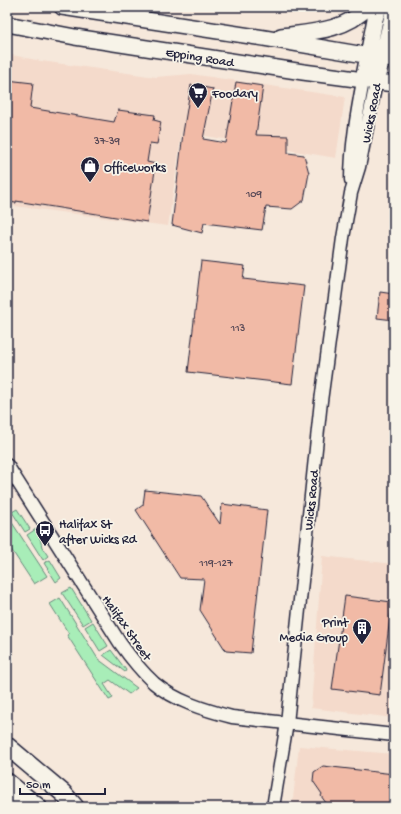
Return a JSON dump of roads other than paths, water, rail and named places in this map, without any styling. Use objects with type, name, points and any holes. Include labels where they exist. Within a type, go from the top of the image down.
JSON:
[{"type":"highway","points":[[7,746],[63,794],[75,807]]},
{"type":"highway","points":[[7,761],[62,807]]},
{"type":"highway","points":[[7,782],[38,807]]},
{"type":"highway","points":[[7,803],[13,807]]},
{"type":"main road","name":"Epping Road","points":[[62,7],[264,38],[381,58]]},
{"type":"main road","points":[[264,38],[311,32],[335,27],[353,19],[368,7]]},
{"type":"main road","name":"Wicks Road","points":[[379,7],[374,27],[381,58]]},
{"type":"main road","name":"Wicks Road","points":[[370,82],[381,58],[394,8]]},
{"type":"main road","name":"Epping Road","points":[[7,24],[75,37],[370,82],[394,84]]},
{"type":"street","name":"Wicks Road","points":[[273,807],[287,723],[321,401],[343,238],[351,193],[359,167],[370,82]]},
{"type":"street","name":"Halifax Street","points":[[7,465],[120,643],[136,664],[155,683],[170,694],[210,712],[232,717],[394,735]]},
{"type":"place","name":"Foodary","points":[[198,109]]},
{"type":"place","name":"Officeworks","points":[[90,183]]},
{"type":"place","name":"Halifax St after Wicks Rd","points":[[45,547]]},
{"type":"place","name":"Print Media Group","points":[[362,645]]}]
